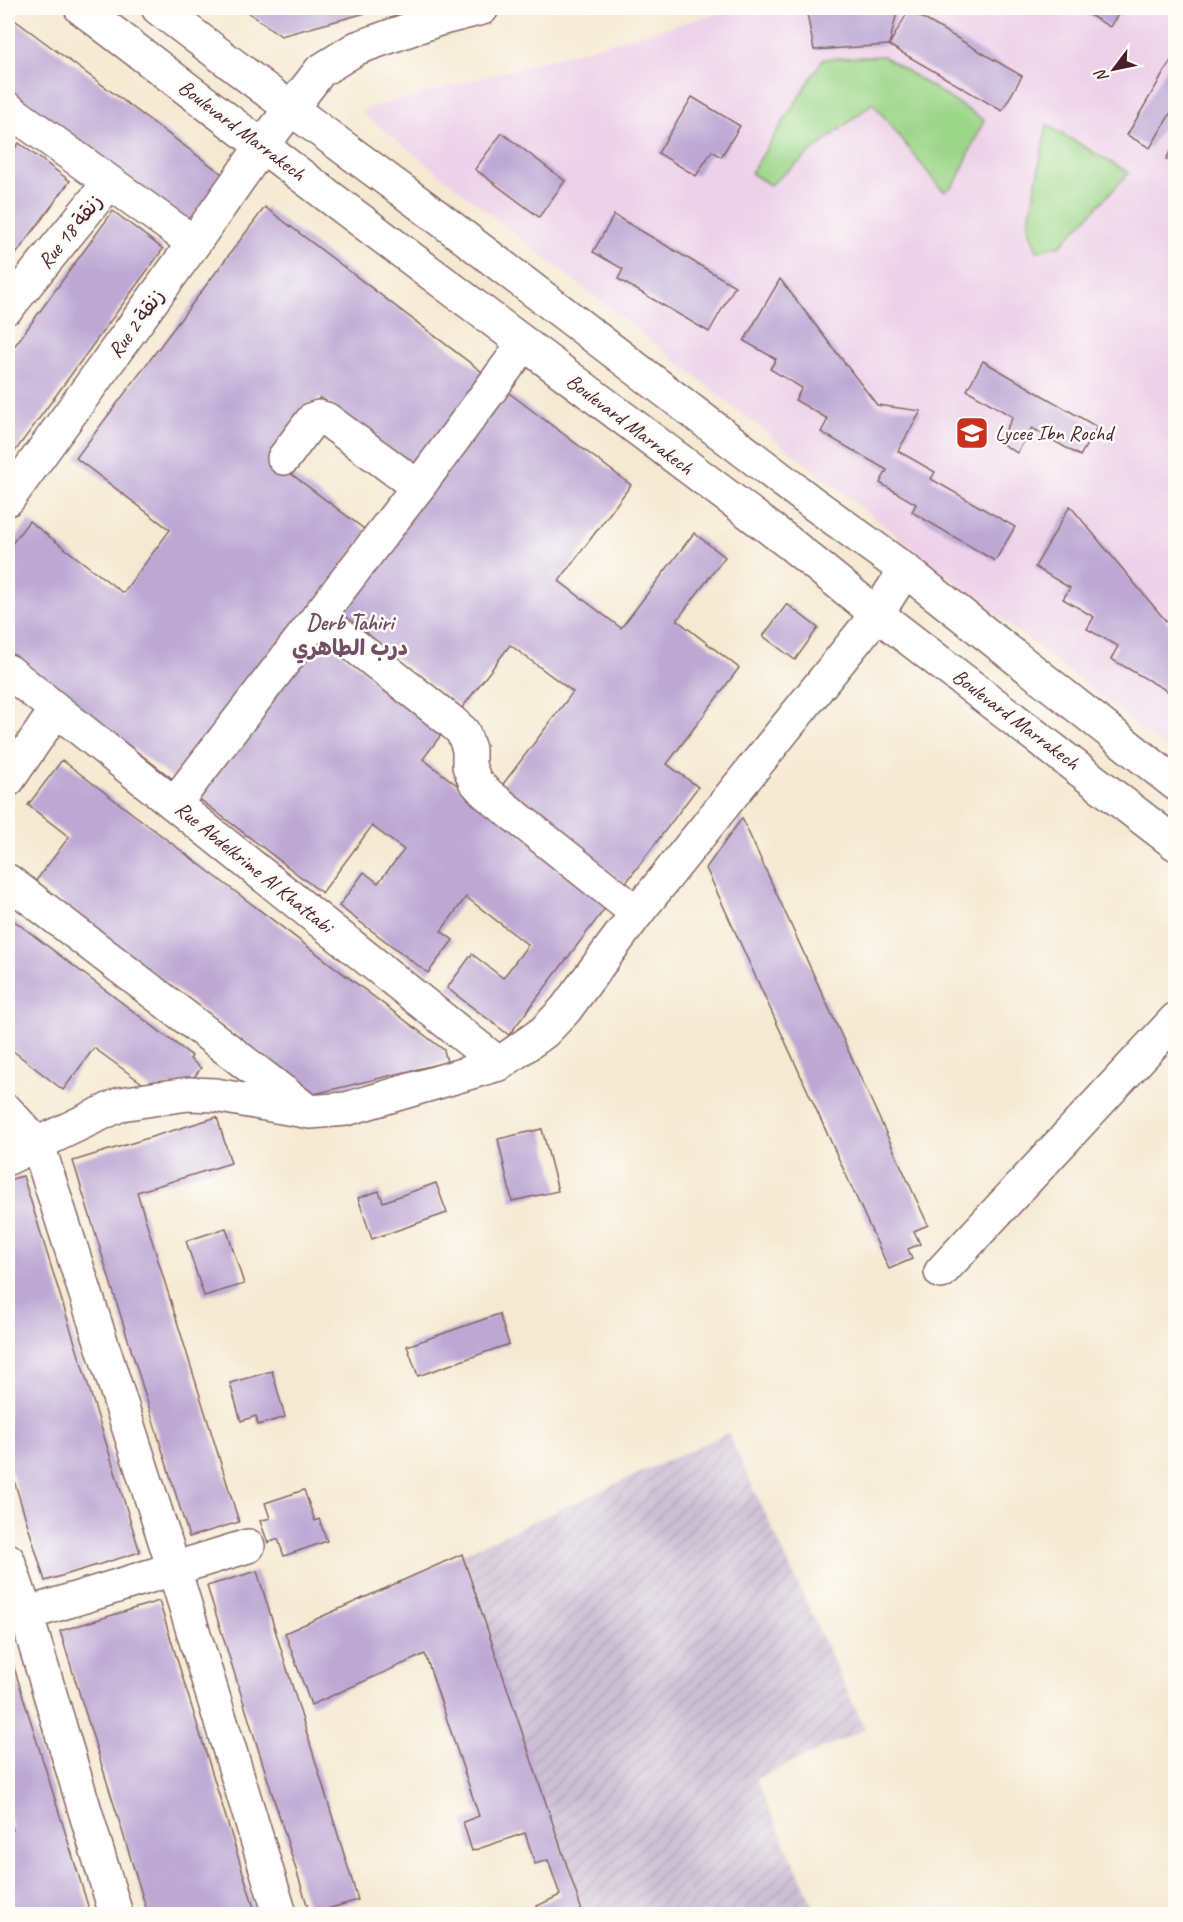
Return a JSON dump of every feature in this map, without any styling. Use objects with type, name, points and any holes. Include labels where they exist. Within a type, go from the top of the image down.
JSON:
[{"type":"street","name":"Boulevard Marrakech","points":[[81,8],[788,542],[877,614],[1176,844]]},
{"type":"street","points":[[158,8],[427,209],[811,502],[905,570],[1176,784]]},
{"type":"street","name":"Rue 2 زنقة","points":[[8,499],[262,146],[320,71],[357,48],[443,13],[482,8]]},
{"type":"street","points":[[8,111],[194,243]]},
{"type":"street","name":"Rue 18 زنقة","points":[[8,307],[109,183]]},
{"type":"street","points":[[175,803],[418,488],[524,344]]},
{"type":"street","points":[[284,458],[314,419],[319,417],[326,419],[418,488]]},
{"type":"street","points":[[8,1158],[121,1104],[159,1098],[215,1095],[310,1112],[346,1108],[500,1064],[544,1032],[565,1010],[637,913],[877,614],[905,570]]},
{"type":"street","points":[[318,617],[463,732],[469,749],[469,766],[475,781],[485,792],[637,913]]},
{"type":"street","name":"Rue Abdelkrime Al Khattabi","points":[[8,671],[500,1064]]},
{"type":"street","points":[[8,780],[56,710]]},
{"type":"street","points":[[8,881],[310,1112]]},
{"type":"street","points":[[941,1272],[1176,1019]]},
{"type":"street","points":[[8,1112],[38,1144],[174,1569],[280,1914]]},
{"type":"street","points":[[18,1605],[174,1569],[248,1546]]},
{"type":"street","points":[[8,1560],[18,1605],[116,1914]]},
{"type":"shaded area","name":"Lycee Ibn Rochd","points":[[739,8],[944,8],[948,10],[949,8],[1175,8],[1175,756],[360,111]]},
{"type":"shaded area","points":[[728,1433],[865,1729],[756,1779],[817,1914],[583,1914],[462,1554]]},
{"type":"green space","points":[[883,56],[984,120],[958,178],[952,186],[945,191],[940,188],[873,103],[770,185],[751,173],[823,59]]},
{"type":"green space","points":[[1047,125],[1129,173],[1061,245],[1037,251],[1028,226]]},
{"type":"building","points":[[242,8],[384,8],[281,36]]},
{"type":"building","points":[[806,8],[898,8],[889,45],[814,50]]},
{"type":"building","points":[[1077,8],[1122,8],[1110,27]]},
{"type":"building","points":[[909,10],[1022,76],[1002,111],[889,45]]},
{"type":"building","points":[[8,15],[229,179],[191,231],[8,96]]},
{"type":"building","points":[[1176,52],[1176,104],[1150,148],[1127,135]]},
{"type":"building","points":[[692,97],[740,126],[721,157],[712,151],[696,176],[658,153]]},
{"type":"building","points":[[502,133],[565,181],[539,217],[475,169]]},
{"type":"building","points":[[1176,142],[1176,165],[1166,159]]},
{"type":"building","points":[[19,143],[70,181],[8,265],[8,158]]},
{"type":"building","points":[[265,207],[486,375],[415,469],[320,397],[273,460],[368,532],[178,783],[8,653],[8,549],[29,521],[123,593],[170,530],[76,458]]},
{"type":"building","points":[[113,211],[163,249],[8,461],[8,355]]},
{"type":"building","points":[[614,215],[735,286],[709,332],[618,279],[623,269],[593,252]]},
{"type":"building","points":[[780,279],[877,405],[921,411],[898,451],[935,472],[931,479],[1015,527],[995,561],[912,512],[916,504],[880,483],[887,470],[821,432],[828,419],[795,400],[802,388],[770,369],[776,359],[744,341]]},
{"type":"building","points":[[983,361],[1097,427],[1080,456],[1032,428],[1017,453],[999,442],[1013,417],[967,390]]},
{"type":"building","points":[[505,390],[631,485],[559,581],[621,628],[694,533],[725,557],[677,620],[739,668],[667,764],[698,787],[625,884],[500,788],[573,692],[510,645],[462,708],[337,613]]},
{"type":"building","points":[[1070,506],[1176,633],[1176,696],[1111,659],[1118,646],[1087,629],[1094,617],[1063,599],[1070,588],[1035,567]]},
{"type":"building","points":[[787,604],[818,628],[795,660],[763,636]]},
{"type":"building","points":[[318,636],[444,731],[423,759],[610,902],[509,1035],[447,988],[472,954],[503,978],[528,945],[466,897],[441,931],[453,940],[428,973],[339,906],[364,872],[378,883],[404,850],[372,826],[322,893],[197,797]]},
{"type":"building","points":[[62,760],[444,1050],[447,1062],[314,1094],[35,882],[69,837],[28,805]]},
{"type":"building","points":[[742,818],[928,1225],[914,1231],[920,1244],[908,1249],[912,1259],[889,1269],[706,868]]},
{"type":"building","points":[[8,916],[192,1056],[190,1059],[201,1068],[191,1081],[153,1091],[94,1048],[63,1090],[8,1047]]},
{"type":"building","points":[[217,1117],[231,1163],[137,1192],[239,1522],[189,1537],[73,1161]]},
{"type":"building","points":[[542,1129],[558,1191],[512,1201],[498,1139]]},
{"type":"building","points":[[23,1176],[140,1552],[45,1581],[8,1461],[8,1180]]},
{"type":"building","points":[[436,1183],[447,1213],[372,1239],[358,1198],[379,1191],[383,1202]]},
{"type":"building","points":[[226,1228],[244,1284],[204,1296],[186,1241]]},
{"type":"building","points":[[499,1314],[509,1344],[418,1376],[407,1346]]},
{"type":"building","points":[[272,1371],[285,1417],[258,1425],[256,1416],[241,1421],[230,1383]]},
{"type":"building","points":[[304,1490],[315,1521],[319,1519],[327,1541],[284,1556],[278,1539],[268,1543],[260,1521],[270,1518],[265,1503]]},
{"type":"building","points":[[462,1554],[583,1914],[541,1914],[537,1906],[560,1895],[548,1860],[535,1864],[525,1833],[472,1851],[463,1822],[479,1816],[425,1654],[311,1705],[285,1633]]},
{"type":"building","points":[[257,1571],[358,1900],[310,1914],[207,1586]]},
{"type":"building","points":[[159,1601],[256,1914],[148,1914],[60,1631]]},
{"type":"building","points":[[8,1648],[89,1909],[72,1914],[8,1914],[8,1832],[13,1830],[8,1813]]},
{"type":"place","name":"Lycee Ibn Rochd","points":[[972,433]]},
{"type":"district","name":"Derb Tahiri درب الطاهري","points":[[350,634]]}]
